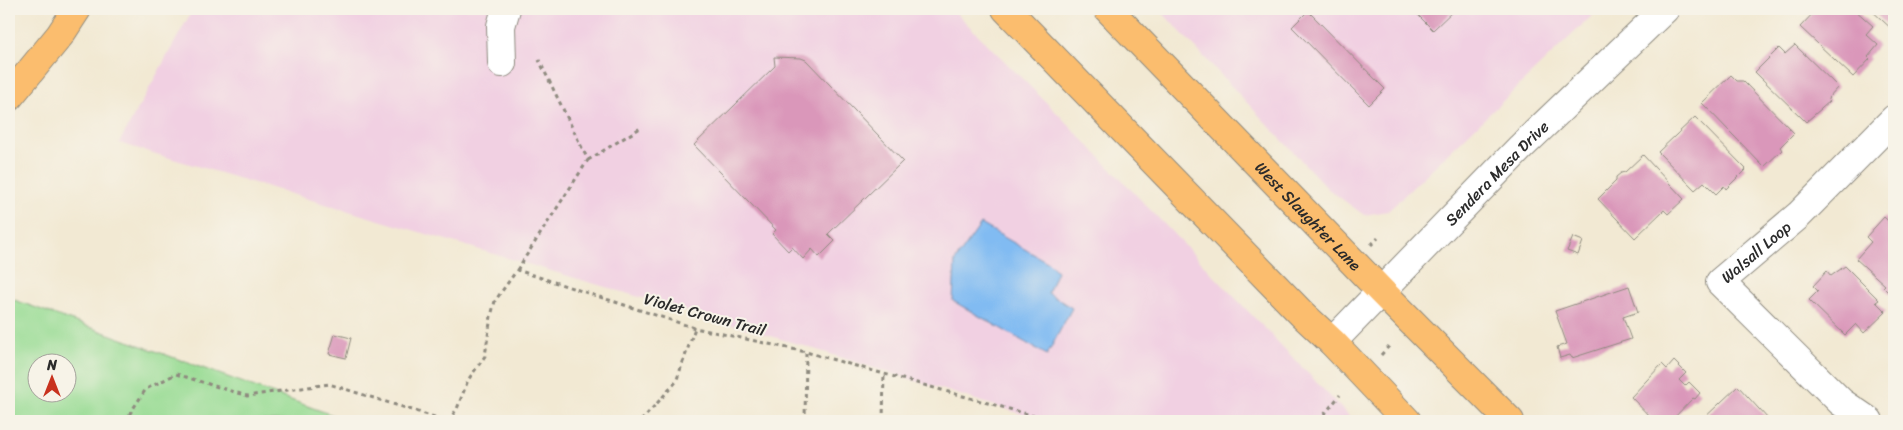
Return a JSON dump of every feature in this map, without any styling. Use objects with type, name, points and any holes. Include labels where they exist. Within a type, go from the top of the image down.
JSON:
[{"type":"main road","points":[[9,97],[60,35],[77,9]]},
{"type":"main road","points":[[1006,9],[1302,314],[1332,342],[1406,421]]},
{"type":"main road","name":"West Slaughter Lane","points":[[1107,11],[1510,421]]},
{"type":"street","points":[[502,63],[501,26],[506,9]]},
{"type":"street","name":"Sendera Mesa Drive","points":[[1332,342],[1521,146],[1665,9]]},
{"type":"street","name":"Walsall Loop","points":[[1869,421],[1842,402],[1720,282],[1798,215],[1894,119]]},
{"type":"path","points":[[539,60],[588,160]]},
{"type":"path","points":[[125,421],[146,389],[176,374],[247,396],[329,384],[448,421],[457,409],[468,380],[485,356],[495,302],[588,160],[642,127]]},
{"type":"path","name":"Violet Crown Trail","points":[[517,270],[695,328],[806,352],[884,372],[1052,421]]},
{"type":"path","points":[[641,421],[676,382],[695,328]]},
{"type":"path","points":[[805,421],[806,352]]},
{"type":"path","points":[[883,421],[884,372]]},
{"type":"path","points":[[1319,421],[1340,395]]},
{"type":"shaded area","points":[[193,9],[952,9],[1060,116],[1354,421],[1043,421],[811,348],[119,143]]},
{"type":"shaded area","points":[[1159,9],[1599,9],[1388,211],[1364,215],[1328,189]]},
{"type":"green space","points":[[9,298],[349,421],[9,421]]},
{"type":"water","points":[[981,224],[1049,263],[1057,271],[1048,293],[1072,308],[1047,355],[953,301],[955,261]]},
{"type":"building","points":[[1412,9],[1455,9],[1433,30]]},
{"type":"building","points":[[1817,9],[1854,9],[1873,26],[1866,34],[1878,45],[1868,57],[1870,59],[1853,77],[1800,27]]},
{"type":"building","points":[[1870,9],[1894,9],[1894,31]]},
{"type":"building","points":[[1308,11],[1385,89],[1369,105],[1292,27]]},
{"type":"building","points":[[1795,45],[1838,87],[1828,98],[1830,101],[1806,122],[1755,72],[1779,48],[1785,54]]},
{"type":"building","points":[[774,57],[801,58],[806,60],[903,161],[828,234],[835,241],[819,257],[812,249],[803,259],[792,247],[788,251],[772,234],[776,230],[694,145],[775,66]]},
{"type":"building","points":[[1731,75],[1737,81],[1743,81],[1794,133],[1780,147],[1782,150],[1764,167],[1702,103]]},
{"type":"building","points":[[1695,117],[1746,169],[1726,189],[1724,186],[1716,194],[1704,182],[1695,190],[1658,152]]},
{"type":"building","points":[[1643,155],[1684,199],[1668,214],[1664,210],[1635,238],[1598,199],[1616,181],[1616,177],[1625,172]]},
{"type":"building","points":[[1884,217],[1894,226],[1894,298],[1883,287],[1885,285],[1856,259],[1871,242],[1866,237]]},
{"type":"building","points":[[1573,237],[1583,241],[1578,255],[1567,251]]},
{"type":"building","points":[[1845,266],[1879,300],[1876,302],[1886,312],[1864,333],[1856,324],[1845,335],[1809,300],[1818,291],[1813,286],[1827,271],[1831,276]]},
{"type":"building","points":[[1629,286],[1638,312],[1623,317],[1631,339],[1572,358],[1570,355],[1560,358],[1557,347],[1567,344],[1555,311]]},
{"type":"building","points":[[335,334],[351,338],[346,358],[329,354]]},
{"type":"building","points":[[1674,361],[1686,373],[1679,380],[1685,386],[1689,382],[1700,393],[1671,421],[1650,421],[1652,419],[1631,397],[1662,364],[1667,369]]},
{"type":"building","points":[[1738,386],[1769,420],[1701,421]]}]
